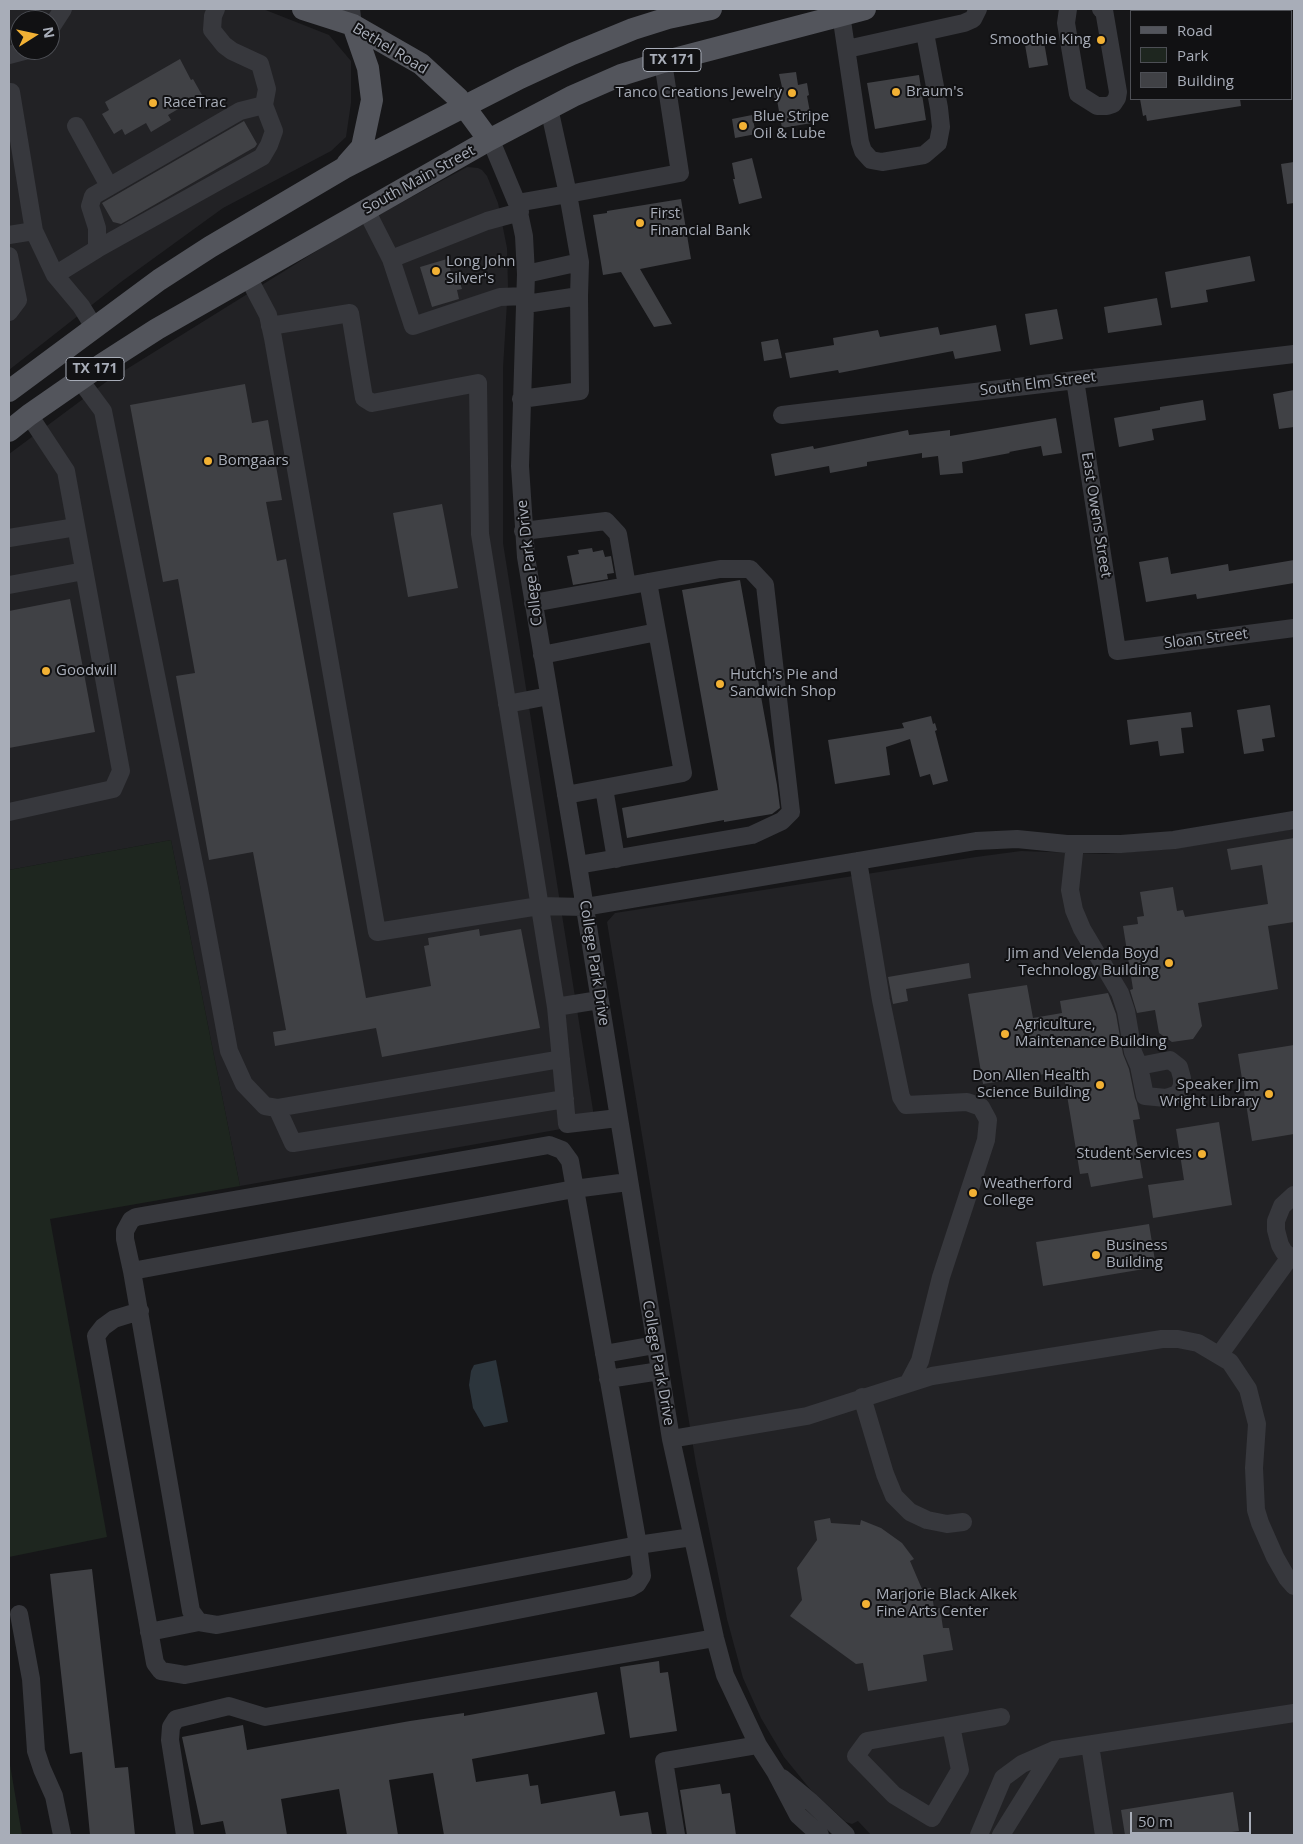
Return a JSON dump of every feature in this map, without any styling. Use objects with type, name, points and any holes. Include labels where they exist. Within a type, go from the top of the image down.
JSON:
[{"type":"main road","name":"Bethel Road","points":[[303,9],[352,17],[421,64],[465,107],[489,140]]},
{"type":"main road","name":"TX 171","points":[[9,391],[159,280],[210,247],[344,168],[520,78],[619,35],[668,18],[711,9]]},
{"type":"main road","name":"South Main Street","points":[[9,431],[29,415],[157,329],[489,140],[573,96],[621,75],[663,62],[865,9]]},
{"type":"main road","points":[[344,168],[362,146],[372,100],[368,68],[352,17]]},
{"type":"street","points":[[55,275],[97,249],[262,157],[270,145],[274,131],[264,106],[267,89],[260,64],[232,51],[224,45],[212,30],[213,16],[216,9]]},
{"type":"street","points":[[847,49],[925,33],[963,16],[973,19],[978,9]]},
{"type":"street","points":[[1068,9],[1066,23],[1078,94],[1097,106],[1106,106],[1113,104],[1118,92],[1104,10],[1101,9]]},
{"type":"street","points":[[841,14],[860,142],[863,151],[871,160],[882,162],[924,155],[938,143],[941,127],[925,33]]},
{"type":"street","points":[[391,258],[519,208],[568,194],[680,173],[663,62]]},
{"type":"street","points":[[9,92],[11,92],[34,231],[55,275],[94,327]]},
{"type":"street","points":[[97,249],[97,228],[90,206],[93,196],[240,111],[264,106]]},
{"type":"street","points":[[522,399],[580,391],[580,262],[568,194],[549,108]]},
{"type":"street","points":[[76,126],[109,186]]},
{"type":"street","name":"College Park Drive","points":[[489,140],[519,208],[524,236],[526,300],[520,466],[523,531],[533,603],[585,907],[671,1439],[715,1638],[725,1674],[758,1745],[776,1773],[798,1815],[820,1835]]},
{"type":"street","points":[[366,210],[391,258],[413,326],[500,297],[526,300],[579,296]]},
{"type":"street","points":[[9,235],[34,231]]},
{"type":"street","points":[[9,256],[18,300],[9,312]]},
{"type":"street","points":[[526,274],[580,262]]},
{"type":"street","points":[[248,277],[264,306],[270,326],[378,932],[540,906],[585,907],[976,841],[1017,839],[1075,844],[1121,844],[1174,840],[1294,820]]},
{"type":"street","points":[[270,326],[350,313],[364,398],[372,403],[478,383],[480,534],[556,1007],[567,1124],[618,1118]]},
{"type":"street","name":"South Elm Street","points":[[782,415],[1294,354]]},
{"type":"street","points":[[80,380],[103,411],[199,889],[228,1051],[244,1084],[265,1106],[277,1108],[561,1059]]},
{"type":"street","name":"East Owens Street","points":[[1075,380],[1118,651]]},
{"type":"street","points":[[9,812],[113,789],[121,771],[66,471],[29,415]]},
{"type":"street","points":[[523,531],[606,521],[618,534],[626,586]]},
{"type":"street","points":[[9,538],[76,526]]},
{"type":"street","points":[[533,603],[720,569],[750,570],[766,585],[791,812],[782,820],[752,835],[578,865]]},
{"type":"street","points":[[9,585],[84,571]]},
{"type":"street","points":[[566,794],[683,773],[648,582]]},
{"type":"street","name":"Sloan Street","points":[[1118,651],[1294,628]]},
{"type":"street","points":[[542,655],[657,632]]},
{"type":"street","points":[[507,704],[549,696]]},
{"type":"street","points":[[604,788],[616,859]]},
{"type":"street","points":[[1075,844],[1070,890],[1074,910],[1082,929],[1120,993],[1139,1066]]},
{"type":"street","points":[[858,861],[881,1000],[901,1097],[906,1105],[967,1102],[981,1107],[988,1120],[986,1140],[941,1277],[920,1361],[909,1382]]},
{"type":"street","points":[[556,1007],[599,1000]]},
{"type":"street","points":[[277,1108],[293,1143],[565,1099]]},
{"type":"street","points":[[140,1311],[114,1319],[103,1327],[96,1336],[155,1663],[160,1670],[186,1675],[630,1588],[637,1584],[642,1576],[638,1545],[570,1161],[562,1150],[549,1145],[136,1217],[131,1220],[125,1231],[125,1239],[140,1311],[191,1611],[199,1622]]},
{"type":"street","points":[[132,1271],[574,1189],[628,1182]]},
{"type":"street","points":[[1220,1354],[1292,1258],[1284,1252],[1277,1237],[1276,1221],[1282,1206],[1294,1195]]},
{"type":"street","points":[[671,1439],[799,1417],[932,1376],[1178,1338],[1198,1343],[1220,1354],[1230,1362],[1248,1389],[1257,1424],[1254,1468],[1256,1510],[1260,1524],[1275,1557],[1294,1586]]},
{"type":"street","points":[[604,1354],[655,1345]]},
{"type":"street","points":[[608,1379],[660,1371]]},
{"type":"street","points":[[862,1397],[885,1474],[894,1496],[910,1512],[927,1520],[947,1524],[963,1522]]},
{"type":"street","points":[[150,1632],[199,1622],[217,1625],[638,1545],[692,1537]]},
{"type":"street","points":[[19,1614],[31,1679],[36,1751],[54,1796],[62,1835]]},
{"type":"street","points":[[185,1835],[170,1740],[171,1727],[176,1719],[229,1706],[265,1717],[715,1638]]},
{"type":"street","points":[[979,1835],[1003,1778],[1022,1764],[1054,1750],[1294,1713]]},
{"type":"street","points":[[951,1726],[960,1770],[932,1818],[894,1795],[856,1756],[867,1741],[1001,1717]]},
{"type":"street","points":[[676,1835],[664,1761],[758,1745]]},
{"type":"street","points":[[1090,1745],[1104,1835]]},
{"type":"street","points":[[1001,1835],[1054,1750]]},
{"type":"street","name":"College Park Drive","points":[[776,1773],[846,1835]]},
{"type":"shaded area","points":[[9,9],[263,9],[329,35],[351,61],[351,103],[346,137],[331,151],[223,208],[121,282],[9,370]]},
{"type":"shaded area","points":[[467,167],[478,168],[487,176],[498,203],[507,248],[508,286],[503,368],[503,543],[595,1123],[240,1186],[171,840],[9,870],[9,454],[106,382],[347,232]]},
{"type":"shaded area","name":"Weatherford College","points":[[1294,829],[1294,1835],[871,1835],[858,1821],[852,1824],[846,1822],[810,1789],[784,1757],[761,1718],[743,1678],[727,1619],[696,1464],[607,922],[615,913],[976,857],[1021,851],[1104,854],[1169,849]]},
{"type":"shaded area","points":[[496,1360],[508,1422],[484,1427],[473,1408],[469,1385],[471,1371],[474,1365]]},
{"type":"green space","points":[[171,840],[240,1186],[50,1219],[107,1537],[9,1557],[9,870]]},
{"type":"green space","points":[[9,1759],[22,1835],[9,1835]]},
{"type":"building","points":[[1043,36],[1048,65],[1029,68],[1024,39]]},
{"type":"building","points":[[180,59],[191,80],[193,79],[202,95],[168,115],[171,120],[151,132],[146,123],[125,135],[122,129],[114,134],[102,114],[109,110],[105,102]]},
{"type":"building","points":[[796,72],[798,85],[807,83],[809,95],[807,96],[812,123],[782,128],[773,89],[782,87],[779,74]]},
{"type":"building","points":[[919,75],[926,120],[875,129],[867,83]]},
{"type":"building","points":[[1140,100],[1240,100],[1241,106],[1147,121],[1146,115],[1143,116]]},
{"type":"building","points":[[752,115],[756,134],[735,138],[732,119]]},
{"type":"building","points":[[244,121],[257,144],[255,147],[121,224],[113,222],[102,203]]},
{"type":"building","points":[[752,158],[762,198],[739,204],[733,179],[735,179],[732,163]]},
{"type":"building","points":[[1294,162],[1294,203],[1287,204],[1281,164]]},
{"type":"building","points":[[681,199],[691,259],[640,269],[672,324],[654,327],[621,272],[603,275],[593,215]]},
{"type":"building","points":[[1250,256],[1255,281],[1206,290],[1208,302],[1171,308],[1165,272]]},
{"type":"building","points":[[447,259],[452,275],[457,274],[462,289],[457,290],[459,299],[432,307],[420,267]]},
{"type":"building","points":[[1157,298],[1162,325],[1108,333],[1104,307]]},
{"type":"building","points":[[1057,309],[1063,339],[1030,345],[1025,314]]},
{"type":"building","points":[[996,325],[1001,351],[955,359],[953,351],[839,373],[838,370],[790,378],[785,353],[834,345],[833,338],[878,330],[880,337],[938,327],[940,335]]},
{"type":"building","points":[[778,339],[782,358],[764,361],[761,342]]},
{"type":"building","points":[[245,384],[252,423],[268,420],[282,500],[266,502],[277,561],[286,559],[366,998],[431,986],[424,946],[429,945],[428,938],[479,929],[480,936],[521,929],[540,1028],[382,1057],[376,1028],[275,1046],[273,1032],[286,1030],[253,852],[209,860],[176,676],[195,673],[178,579],[163,582],[130,405]]},
{"type":"building","points":[[1294,390],[1294,427],[1279,429],[1273,394]]},
{"type":"building","points":[[1203,400],[1206,420],[1152,429],[1154,440],[1119,447],[1114,418],[1160,410],[1160,407]]},
{"type":"building","points":[[1056,418],[1062,453],[1043,456],[1041,446],[1009,452],[962,462],[963,473],[940,475],[938,456],[922,458],[922,453],[867,462],[867,466],[830,473],[829,466],[775,476],[771,454],[813,446],[814,449],[908,430],[909,435],[950,430],[950,436]]},
{"type":"building","points":[[442,504],[458,588],[408,597],[393,513]]},
{"type":"building","points":[[592,548],[593,552],[603,550],[605,557],[611,556],[614,573],[607,574],[608,579],[573,585],[567,556],[579,554],[578,550]]},
{"type":"building","points":[[1168,557],[1171,574],[1228,564],[1229,571],[1294,560],[1294,583],[1197,599],[1196,594],[1146,602],[1139,562]]},
{"type":"building","points":[[740,580],[780,808],[772,814],[724,822],[724,820],[627,838],[622,808],[718,790],[682,590]]},
{"type":"building","name":"Goodwill","points":[[70,599],[95,732],[9,748],[9,611]]},
{"type":"building","points":[[1270,705],[1275,737],[1262,739],[1264,751],[1244,754],[1237,710]]},
{"type":"building","points":[[1191,712],[1193,727],[1181,728],[1184,753],[1160,756],[1158,741],[1130,745],[1127,720]]},
{"type":"building","points":[[931,716],[937,730],[935,731],[948,781],[933,785],[930,774],[920,777],[910,739],[886,747],[890,775],[835,784],[828,740],[904,728],[902,723]]},
{"type":"building","points":[[1294,838],[1294,922],[1268,926],[1278,989],[1198,1003],[1202,1026],[1193,1039],[1172,1042],[1159,1033],[1155,1010],[1137,1013],[1130,990],[1133,989],[1123,926],[1138,924],[1137,917],[1144,916],[1140,892],[1173,887],[1177,911],[1183,910],[1185,917],[1268,904],[1262,865],[1231,870],[1227,849]]},
{"type":"building","points":[[969,963],[971,978],[906,989],[908,1001],[893,1004],[888,977]]},
{"type":"building","name":"Don Allen Health Science Building","points":[[1027,985],[1033,1018],[1062,1013],[1060,1001],[1108,993],[1116,1014],[1123,1054],[1129,1069],[1137,1103],[1140,1119],[1133,1120],[1143,1178],[1091,1187],[1088,1173],[1080,1174],[1063,1071],[983,1084],[968,994]]},
{"type":"building","name":"Speaker Jim Wright Library","points":[[1294,1045],[1294,1134],[1252,1141],[1238,1054]]},
{"type":"building","name":"Student Services","points":[[1219,1122],[1232,1205],[1153,1218],[1148,1185],[1184,1180],[1176,1129]]},
{"type":"building","name":"Business Building","points":[[1149,1224],[1156,1267],[1043,1286],[1036,1242]]},
{"type":"building","name":"Marjorie Black Alkek Fine Arts Center","points":[[830,1518],[831,1523],[860,1525],[861,1520],[881,1528],[902,1543],[914,1559],[910,1561],[922,1589],[931,1588],[934,1608],[940,1608],[943,1628],[949,1628],[953,1650],[923,1655],[927,1681],[868,1691],[863,1663],[856,1664],[790,1616],[802,1600],[797,1568],[817,1540],[814,1521]]},
{"type":"building","points":[[92,1569],[115,1768],[128,1767],[135,1835],[90,1835],[82,1752],[70,1754],[50,1574]]},
{"type":"building","points":[[659,1661],[660,1673],[668,1672],[677,1731],[630,1738],[620,1667]]},
{"type":"building","points":[[597,1692],[605,1734],[472,1759],[476,1782],[528,1774],[530,1786],[538,1785],[541,1804],[615,1791],[620,1816],[648,1812],[652,1835],[444,1835],[433,1773],[389,1780],[398,1835],[347,1835],[339,1789],[281,1799],[287,1835],[226,1835],[223,1821],[201,1825],[182,1737],[243,1725],[247,1750],[410,1721],[464,1713],[464,1716]]},
{"type":"building","points":[[720,1784],[722,1794],[730,1793],[736,1835],[687,1835],[680,1790]]},
{"type":"building","points":[[1233,1792],[1239,1831],[1211,1835],[1125,1835],[1121,1810]]},
{"type":"place","name":"Smoothie King","points":[[1101,40]]},
{"type":"place","name":"Braum's","points":[[896,92]]},
{"type":"place","name":"Tanco Creations Jewelry","points":[[792,93]]},
{"type":"place","name":"RaceTrac","points":[[153,103]]},
{"type":"place","name":"Blue Stripe Oil & Lube","points":[[743,126]]},
{"type":"place","name":"First Financial Bank","points":[[640,223]]},
{"type":"place","name":"Long John Silver's","points":[[436,271]]},
{"type":"place","name":"Bomgaars","points":[[208,461]]},
{"type":"place","name":"Goodwill","points":[[46,671]]},
{"type":"place","name":"Hutch's Pie and Sandwich Shop","points":[[720,684]]},
{"type":"place","name":"Jim and Velenda Boyd Technology Building","points":[[1169,963]]},
{"type":"place","name":"Agriculture, Maintenance Building","points":[[1005,1034]]},
{"type":"place","name":"Don Allen Health Science Building","points":[[1100,1085]]},
{"type":"place","name":"Speaker Jim Wright Library","points":[[1269,1094]]},
{"type":"place","name":"Student Services","points":[[1202,1154]]},
{"type":"place","name":"Weatherford College","points":[[973,1193]]},
{"type":"place","name":"Business Building","points":[[1096,1255]]},
{"type":"place","name":"Marjorie Black Alkek Fine Arts Center","points":[[866,1604]]}]
